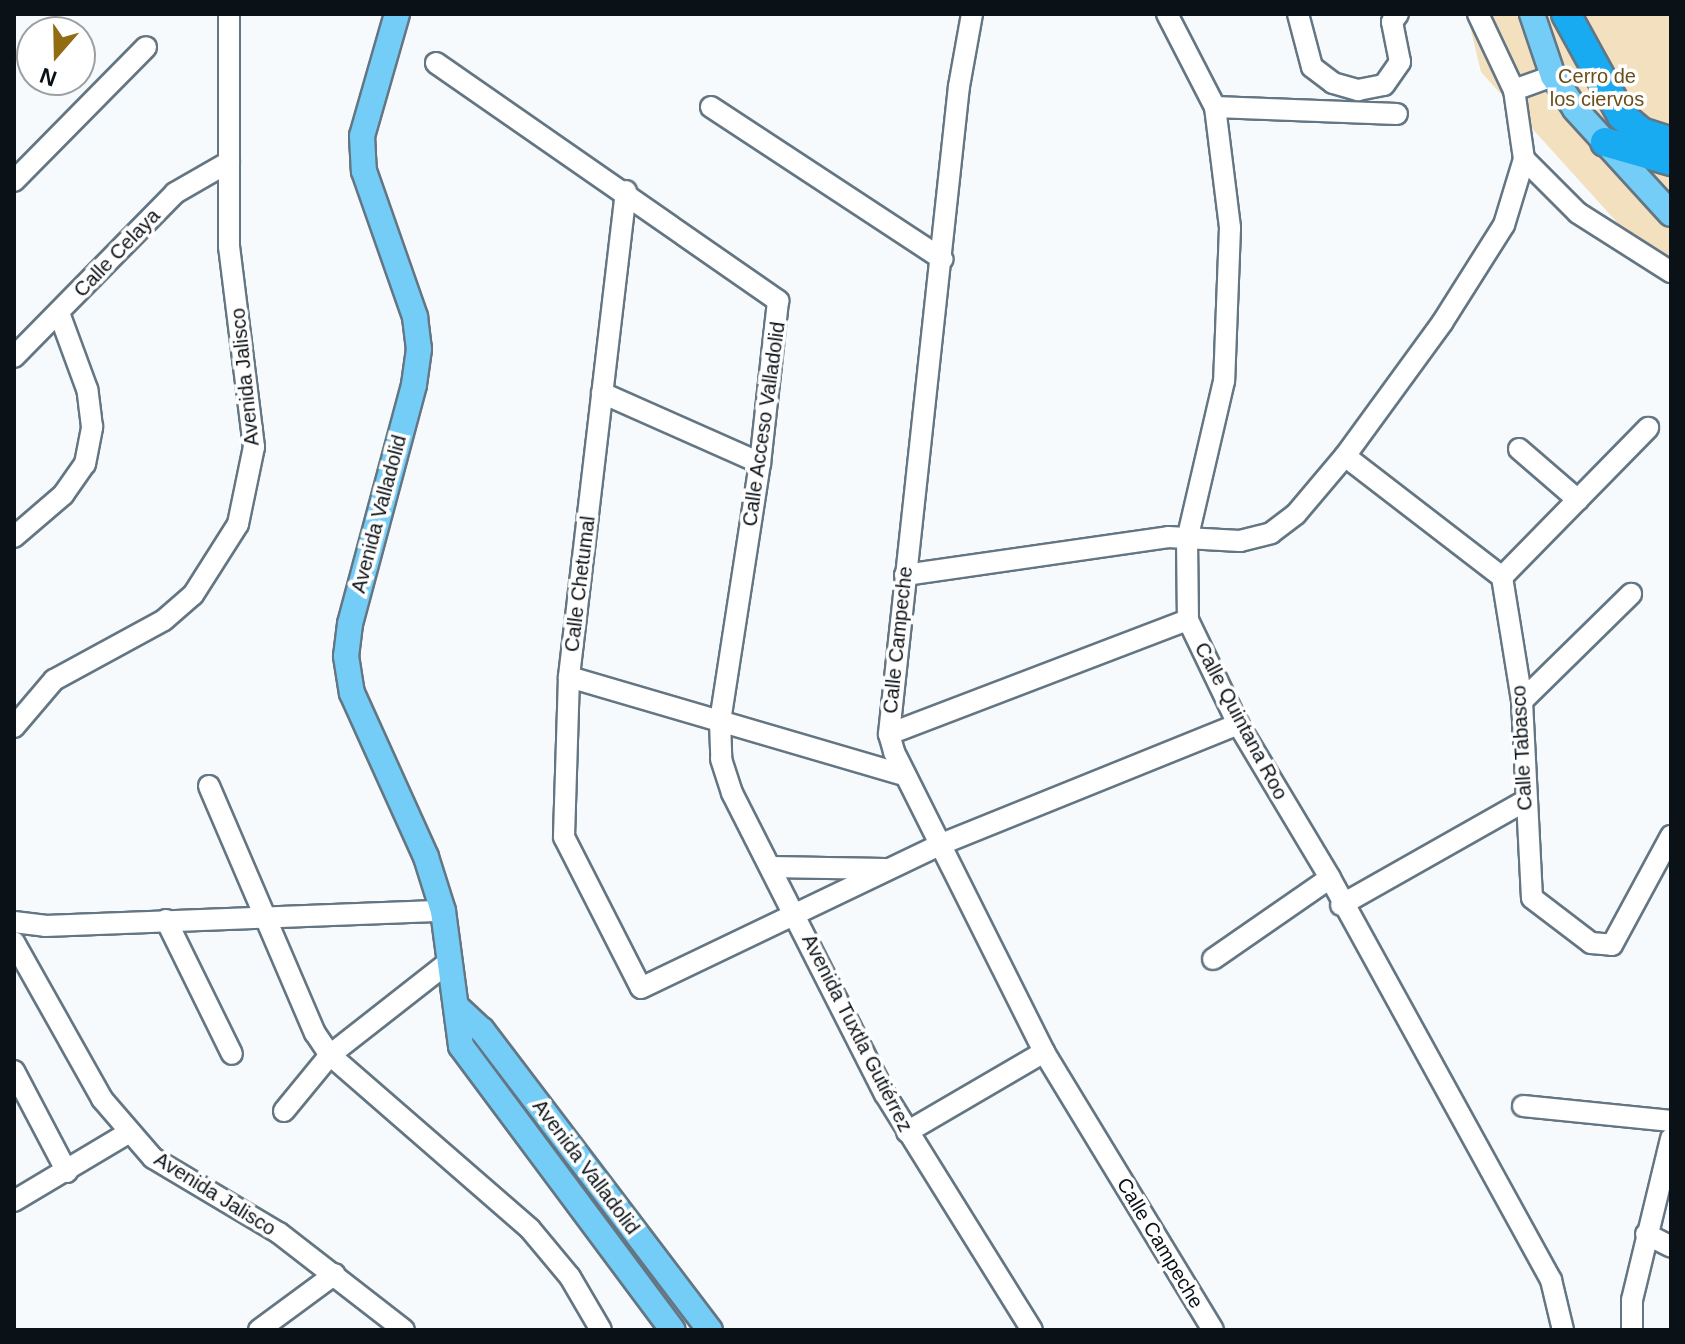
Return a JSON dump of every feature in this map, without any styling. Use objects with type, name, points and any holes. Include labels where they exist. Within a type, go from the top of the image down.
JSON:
[{"type":"highway","points":[[1566,14],[1622,116],[1641,132],[1671,142]]},
{"type":"highway","points":[[1605,142],[1671,161]]},
{"type":"main road","name":"Avenida Valladolid","points":[[397,14],[362,136],[364,171],[415,317],[419,349],[346,656],[352,693],[409,816],[443,911],[446,964],[458,1008],[461,1046],[673,1330]]},
{"type":"main road","points":[[1532,14],[1553,76],[1605,142],[1671,214]]},
{"type":"main road","name":"Avenida Valladolid","points":[[458,1008],[482,1030],[710,1330]]},
{"type":"street","name":"Avenida Jalisco","points":[[14,727],[54,680],[164,620],[193,595],[238,524],[254,447],[229,247],[229,14]]},
{"type":"street","name":"Calle Campeche","points":[[972,14],[959,86],[889,734],[939,845],[1044,1052],[1213,1330]]},
{"type":"street","name":"Calle Quintana Roo","points":[[1167,14],[1215,107],[1230,228],[1231,304],[1224,381],[1187,540],[1188,620],[1238,724],[1330,878],[1341,905],[1551,1280],[1563,1330]]},
{"type":"street","points":[[1298,14],[1312,67],[1333,83],[1358,90],[1384,85],[1400,62],[1392,22],[1398,14]]},
{"type":"street","points":[[905,575],[1168,537],[1240,541],[1271,533],[1296,514],[1345,456],[1442,323],[1504,225],[1524,159],[1514,90],[1478,14]]},
{"type":"street","points":[[14,181],[146,47]]},
{"type":"street","name":"Calle Acceso Valladolid","points":[[436,63],[626,191],[778,301],[760,463],[720,721]]},
{"type":"street","points":[[1514,90],[1553,76]]},
{"type":"street","points":[[711,107],[942,259]]},
{"type":"street","points":[[1215,107],[1397,114]]},
{"type":"street","points":[[1524,159],[1578,213],[1671,272]]},
{"type":"street","name":"Calle Celaya","points":[[14,357],[175,193],[229,162]]},
{"type":"street","name":"Calle Chetumal","points":[[626,191],[569,677],[905,775]]},
{"type":"street","points":[[14,537],[63,495],[85,464],[92,427],[87,389],[59,313]]},
{"type":"street","points":[[602,393],[760,463]]},
{"type":"street","points":[[1345,456],[1502,577],[1648,428]]},
{"type":"street","points":[[1519,449],[1578,500]]},
{"type":"street","name":"Calle Tabasco","points":[[1502,577],[1522,701],[1532,898],[1591,943],[1612,945],[1622,934],[1671,836]]},
{"type":"street","points":[[1522,701],[1631,594]]},
{"type":"street","points":[[889,734],[1188,620]]},
{"type":"street","points":[[569,677],[564,837],[641,988],[798,917],[939,845],[1238,724]]},
{"type":"street","name":"Avenida Tuxtla Gutiérrez","points":[[720,721],[721,759],[732,793],[907,1132],[1032,1330]]},
{"type":"street","points":[[209,786],[269,918],[315,1033],[330,1055],[530,1229],[570,1277],[601,1330]]},
{"type":"street","points":[[1341,905],[1525,801]]},
{"type":"street","points":[[770,867],[889,869]]},
{"type":"street","points":[[1213,959],[1330,878]]},
{"type":"street","points":[[14,922],[45,926],[443,911]]},
{"type":"street","points":[[166,920],[232,1054]]},
{"type":"street","name":"Avenida Jalisco","points":[[14,942],[102,1099],[128,1133],[186,1181],[279,1233],[404,1330]]},
{"type":"street","points":[[284,1111],[330,1055],[446,964]]},
{"type":"street","points":[[907,1132],[1044,1052]]},
{"type":"street","points":[[14,1071],[67,1172]]},
{"type":"street","points":[[1523,1106],[1671,1121]]},
{"type":"street","points":[[14,1201],[128,1133]]},
{"type":"street","points":[[1632,1330],[1632,1300],[1670,1145]]},
{"type":"street","points":[[1646,1234],[1671,1247]]},
{"type":"street","points":[[259,1330],[335,1274]]},
{"type":"green space","name":"Cerro de los ciervos","points":[[1467,14],[1671,14],[1671,282],[1481,72]]}]
